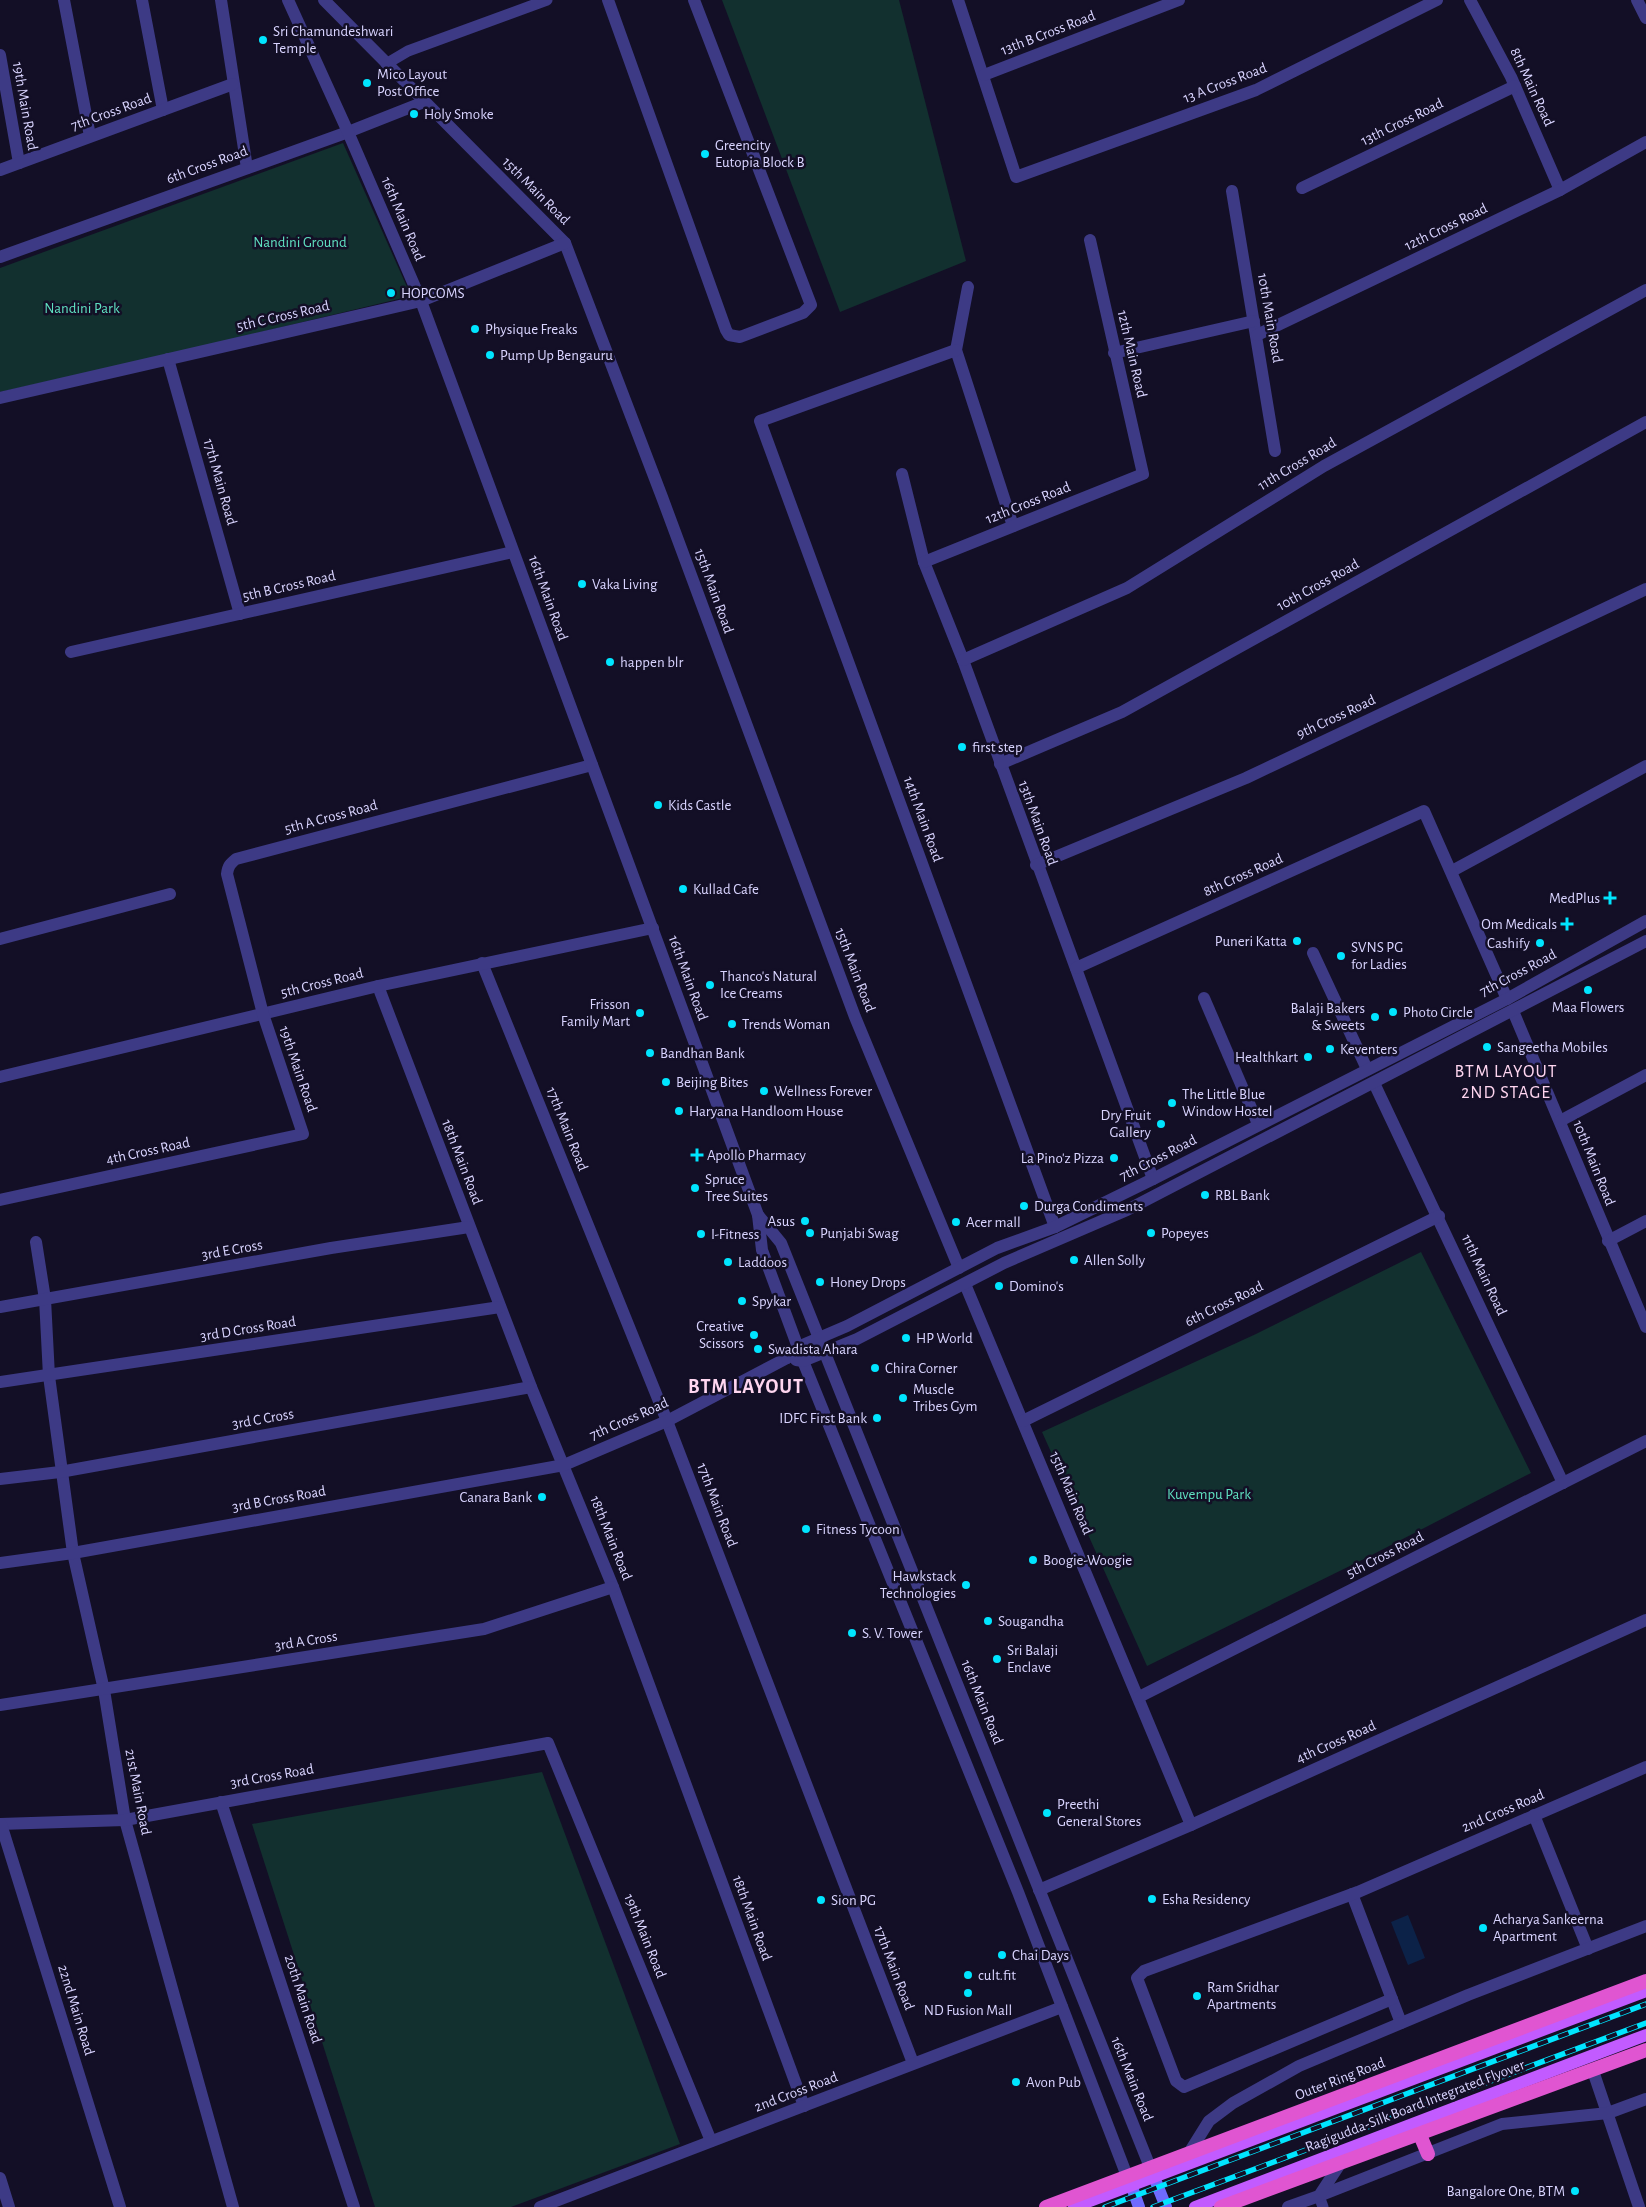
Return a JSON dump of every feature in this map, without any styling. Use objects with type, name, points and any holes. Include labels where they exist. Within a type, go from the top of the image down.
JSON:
[{"type":"highway","name":"Outer Ring Road","points":[[1046,2207],[1646,1981]]},
{"type":"highway","points":[[1221,2207],[1646,2050]]},
{"type":"highway","points":[[1420,2135],[1428,2154]]},
{"type":"main road","points":[[1074,2207],[1646,1992]]},
{"type":"main road","name":"Ragigudda-Silk Board Integrated Flyover","points":[[1195,2207],[1646,2035]]},
{"type":"main road","name":"16th Main Road","points":[[1150,2168],[1166,2207]]},
{"type":"main road","name":"16th Main Road","points":[[1128,2176],[1139,2207]]},
{"type":"street","points":[[64,0],[90,136]]},
{"type":"street","points":[[142,0],[163,110]]},
{"type":"street","points":[[221,0],[247,168]]},
{"type":"street","name":"16th Main Road","points":[[288,0],[348,132],[420,301],[758,1215],[762,1250],[803,1361],[1128,2176]]},
{"type":"street","name":"15th Main Road","points":[[324,0],[565,243],[662,497],[855,1017],[959,1268]]},
{"type":"street","points":[[608,0],[726,330],[729,335],[740,337],[803,313],[811,305],[694,0]]},
{"type":"street","points":[[958,0],[984,75]]},
{"type":"street","name":"13th B Cross Road","points":[[984,75],[1179,0]]},
{"type":"street","name":"13 A Cross Road","points":[[984,75],[1016,177],[1256,90],[1438,0]]},
{"type":"street","name":"8th Main Road","points":[[1470,0],[1515,86],[1560,190]]},
{"type":"street","points":[[1637,0],[1646,18]]},
{"type":"street","name":"19th Main Road","points":[[0,54],[19,163]]},
{"type":"street","name":"7th Cross Road","points":[[0,170],[233,84]]},
{"type":"street","name":"13th Cross Road","points":[[1302,188],[1515,86]]},
{"type":"street","name":"6th Cross Road","points":[[0,257],[348,132],[424,102]]},
{"type":"street","name":"12th Cross Road","points":[[1257,335],[1560,190],[1646,142]]},
{"type":"street","name":"10th Main Road","points":[[1232,191],[1275,451]]},
{"type":"street","name":"12th Main Road","points":[[1090,240],[1114,353],[1143,474]]},
{"type":"street","name":"5th C Cross Road","points":[[0,398],[420,301],[565,243]]},
{"type":"street","points":[[968,287],[956,350],[1012,526]]},
{"type":"street","name":"11th Cross Road","points":[[963,660],[1127,588],[1324,466],[1646,290]]},
{"type":"street","points":[[1114,353],[1254,321]]},
{"type":"street","name":"14th Main Road","points":[[956,350],[760,422],[1055,1227]]},
{"type":"street","name":"17th Main Road","points":[[168,359],[240,614]]},
{"type":"street","name":"10th Cross Road","points":[[1000,764],[1122,712],[1646,422]]},
{"type":"street","name":"13th Main Road","points":[[902,474],[924,562],[963,660],[1036,865],[1076,968],[1153,1179]]},
{"type":"street","name":"12th Cross Road","points":[[924,562],[1143,474]]},
{"type":"street","name":"5th B Cross Road","points":[[71,652],[513,552]]},
{"type":"street","name":"9th Cross Road","points":[[1036,865],[1246,778],[1646,589]]},
{"type":"street","name":"5th A Cross Road","points":[[263,1014],[227,874],[228,867],[236,859],[592,765]]},
{"type":"street","points":[[1507,999],[1452,871],[1646,766]]},
{"type":"street","name":"8th Cross Road","points":[[1076,968],[1424,811],[1452,871]]},
{"type":"street","points":[[0,939],[170,894]]},
{"type":"street","name":"7th Cross Road","points":[[564,1465],[667,1421],[787,1358],[798,1347],[847,1326],[997,1248],[1055,1227],[1153,1179],[1507,999],[1646,921]]},
{"type":"street","name":"5th Cross Road","points":[[0,1077],[378,986],[653,928]]},
{"type":"street","name":"7th Cross Road","points":[[803,1361],[857,1339],[1004,1263],[1126,1210],[1513,1011],[1646,940]]},
{"type":"street","points":[[1313,952],[1367,1069]]},
{"type":"street","name":"17th Main Road","points":[[482,963],[667,1421],[913,2063]]},
{"type":"street","name":"18th Main Road","points":[[378,986],[531,1388],[613,1587],[804,2106]]},
{"type":"street","points":[[1204,998],[1258,1124]]},
{"type":"street","name":"10th Main Road","points":[[1513,1011],[1608,1241],[1646,1327]]},
{"type":"street","name":"19th Main Road","points":[[263,1014],[303,1134]]},
{"type":"street","points":[[1560,1122],[1646,1075]]},
{"type":"street","name":"11th Main Road","points":[[1374,1082],[1439,1216],[1563,1483]]},
{"type":"street","name":"4th Cross Road","points":[[0,1200],[303,1134]]},
{"type":"street","name":"16th Main Road","points":[[758,1215],[781,1243],[1150,2168]]},
{"type":"street","name":"6th Cross Road","points":[[1023,1421],[1439,1216]]},
{"type":"street","points":[[1608,1241],[1646,1221]]},
{"type":"street","name":"3rd E Cross","points":[[0,1307],[331,1248],[469,1227]]},
{"type":"street","name":"21st Main Road","points":[[36,1242],[45,1299],[49,1376],[60,1472],[73,1553],[104,1690],[124,1820],[233,2207]]},
{"type":"street","name":"15th Main Road","points":[[965,1284],[1191,1825]]},
{"type":"street","name":"3rd D Cross Road","points":[[0,1382],[500,1307]]},
{"type":"street","points":[[787,1358],[803,1361]]},
{"type":"street","name":"3rd C Cross","points":[[0,1479],[60,1472],[531,1388]]},
{"type":"street","name":"5th Cross Road","points":[[1139,1697],[1646,1441]]},
{"type":"street","name":"3rd B Cross Road","points":[[0,1563],[73,1553],[564,1465]]},
{"type":"street","name":"3rd A Cross","points":[[0,1705],[104,1690],[484,1628],[613,1587]]},
{"type":"street","name":"4th Cross Road","points":[[1039,1890],[1191,1825],[1646,1620]]},
{"type":"street","name":"19th Main Road","points":[[548,1742],[711,2141]]},
{"type":"street","name":"3rd Cross Road","points":[[1,1824],[124,1820],[548,1742]]},
{"type":"street","name":"2nd Cross Road","points":[[1392,1999],[1189,2085],[1179,2085],[1172,2072],[1137,1978],[1140,1974],[1373,1886],[1646,1767]]},
{"type":"street","name":"20th Main Road","points":[[221,1802],[354,2207]]},
{"type":"street","points":[[1534,1815],[1588,1948]]},
{"type":"street","name":"22nd Main Road","points":[[1,1824],[120,2207]]},
{"type":"street","points":[[1352,1894],[1401,2024]]},
{"type":"street","points":[[1189,2153],[1209,2121],[1233,2103],[1299,2066],[1646,1926]]},
{"type":"street","name":"2nd Cross Road","points":[[540,2207],[1062,2007]]},
{"type":"street","points":[[1593,2071],[1639,2207]]},
{"type":"street","points":[[1288,2207],[1321,2201],[1502,2124],[1608,2113],[1646,2099]]},
{"type":"street","points":[[1321,2201],[1340,2164]]},
{"type":"street","points":[[0,2178],[8,2207]]},
{"type":"lane","points":[[386,64],[408,50],[547,0]]},
{"type":"green space","points":[[722,0],[899,0],[966,261],[840,312]]},
{"type":"green space","name":"Nandini Ground","points":[[343,143],[411,296],[162,356],[0,392],[0,268]]},
{"type":"green space","name":"Kuvempu Park","points":[[1421,1252],[1531,1473],[1360,1561],[1147,1666],[1042,1432],[1256,1334]]},
{"type":"green space","points":[[542,1772],[680,2144],[511,2207],[375,2207],[252,1824]]},
{"type":"water","points":[[1408,1915],[1425,1958],[1408,1965],[1391,1922]]},
{"type":"railway","points":[[1105,2207],[1646,2004]]},
{"type":"railway","points":[[1153,2207],[1646,2023]]},
{"type":"place","name":"Sri Chamundeshwari Temple","points":[[263,40]]},
{"type":"place","name":"Mico Layout Post Office","points":[[367,83]]},
{"type":"place","name":"Holy Smoke","points":[[414,114]]},
{"type":"place","name":"Greencity Eutopia Block B","points":[[705,154]]},
{"type":"place","name":"HOPCOMS","points":[[391,293]]},
{"type":"place","name":"Physique Freaks","points":[[475,329]]},
{"type":"place","name":"Pump Up Bengauru","points":[[490,355]]},
{"type":"place","name":"Vaka Living","points":[[582,584]]},
{"type":"place","name":"happen blr","points":[[610,662]]},
{"type":"place","name":"first step","points":[[962,747]]},
{"type":"place","name":"Kids Castle","points":[[658,805]]},
{"type":"place","name":"Kullad Cafe","points":[[683,889]]},
{"type":"place","name":"MedPlus","points":[[1610,898]]},
{"type":"place","name":"Om Medicals","points":[[1567,924]]},
{"type":"place","name":"Puneri Katta","points":[[1297,941]]},
{"type":"place","name":"Cashify","points":[[1540,943]]},
{"type":"place","name":"SVNS PG for Ladies","points":[[1341,956]]},
{"type":"place","name":"Thanco's Natural Ice Creams","points":[[710,985]]},
{"type":"place","name":"Maa Flowers","points":[[1588,990]]},
{"type":"place","name":"Photo Circle","points":[[1393,1012]]},
{"type":"place","name":"Frisson Family Mart","points":[[640,1013]]},
{"type":"place","name":"Balaji Bakers & Sweets","points":[[1375,1017]]},
{"type":"place","name":"Trends Woman","points":[[732,1024]]},
{"type":"place","name":"Sangeetha Mobiles","points":[[1487,1047]]},
{"type":"place","name":"Keventers","points":[[1330,1049]]},
{"type":"place","name":"Bandhan Bank","points":[[650,1053]]},
{"type":"place","name":"Healthkart","points":[[1308,1057]]},
{"type":"place","name":"Beijing Bites","points":[[666,1082]]},
{"type":"place","name":"Wellness Forever","points":[[764,1091]]},
{"type":"place","name":"The Little Blue Window Hostel","points":[[1172,1103]]},
{"type":"place","name":"Haryana Handloom House","points":[[679,1111]]},
{"type":"place","name":"Dry Fruit Gallery","points":[[1161,1124]]},
{"type":"place","name":"Apollo Pharmacy","points":[[697,1155]]},
{"type":"place","name":"La Pino'z Pizza","points":[[1114,1158]]},
{"type":"place","name":"Spruce Tree Suites","points":[[695,1188]]},
{"type":"place","name":"RBL Bank","points":[[1205,1195]]},
{"type":"place","name":"Durga Condiments","points":[[1024,1206]]},
{"type":"place","name":"Asus","points":[[805,1221]]},
{"type":"place","name":"Acer mall","points":[[956,1222]]},
{"type":"place","name":"Punjabi Swag","points":[[810,1233]]},
{"type":"place","name":"Popeyes","points":[[1151,1233]]},
{"type":"place","name":"I-Fitness","points":[[701,1234]]},
{"type":"place","name":"Allen Solly","points":[[1074,1260]]},
{"type":"place","name":"Laddoos","points":[[728,1262]]},
{"type":"place","name":"Honey Drops","points":[[820,1282]]},
{"type":"place","name":"Domino's","points":[[999,1286]]},
{"type":"place","name":"Spykar","points":[[742,1301]]},
{"type":"place","name":"Creative Scissors","points":[[754,1335]]},
{"type":"place","name":"HP World","points":[[906,1338]]},
{"type":"place","name":"Swadista Ahara","points":[[758,1349]]},
{"type":"place","name":"Chira Corner","points":[[875,1368]]},
{"type":"place","name":"Muscle Tribes Gym","points":[[903,1398]]},
{"type":"place","name":"IDFC First Bank","points":[[877,1418]]},
{"type":"place","name":"Canara Bank","points":[[542,1497]]},
{"type":"place","name":"Fitness Tycoon","points":[[806,1529]]},
{"type":"place","name":"Boogie-Woogie","points":[[1033,1560]]},
{"type":"place","name":"Hawkstack Technologies","points":[[966,1585]]},
{"type":"place","name":"Sougandha","points":[[988,1621]]},
{"type":"place","name":"S. V. Tower","points":[[852,1633]]},
{"type":"place","name":"Sri Balaji Enclave","points":[[997,1659]]},
{"type":"place","name":"Preethi General Stores","points":[[1047,1813]]},
{"type":"place","name":"Esha Residency","points":[[1152,1899]]},
{"type":"place","name":"Sion PG","points":[[821,1900]]},
{"type":"place","name":"Acharya Sankeerna Apartment","points":[[1483,1928]]},
{"type":"place","name":"Chai Days","points":[[1002,1955]]},
{"type":"place","name":"cult.fit","points":[[968,1975]]},
{"type":"place","name":"ND Fusion Mall","points":[[968,1993]]},
{"type":"place","name":"Ram Sridhar Apartments","points":[[1197,1996]]},
{"type":"place","name":"Avon Pub","points":[[1016,2082]]},
{"type":"place","name":"Bangalore One, BTM","points":[[1575,2191]]},
{"type":"district","name":"BTM LAYOUT 2ND STAGE","points":[[1506,1082]]},
{"type":"district","name":"BTM LAYOUT","points":[[746,1387]]},
{"type":"park label","name":"Nandini Park","points":[[82,308]]}]
